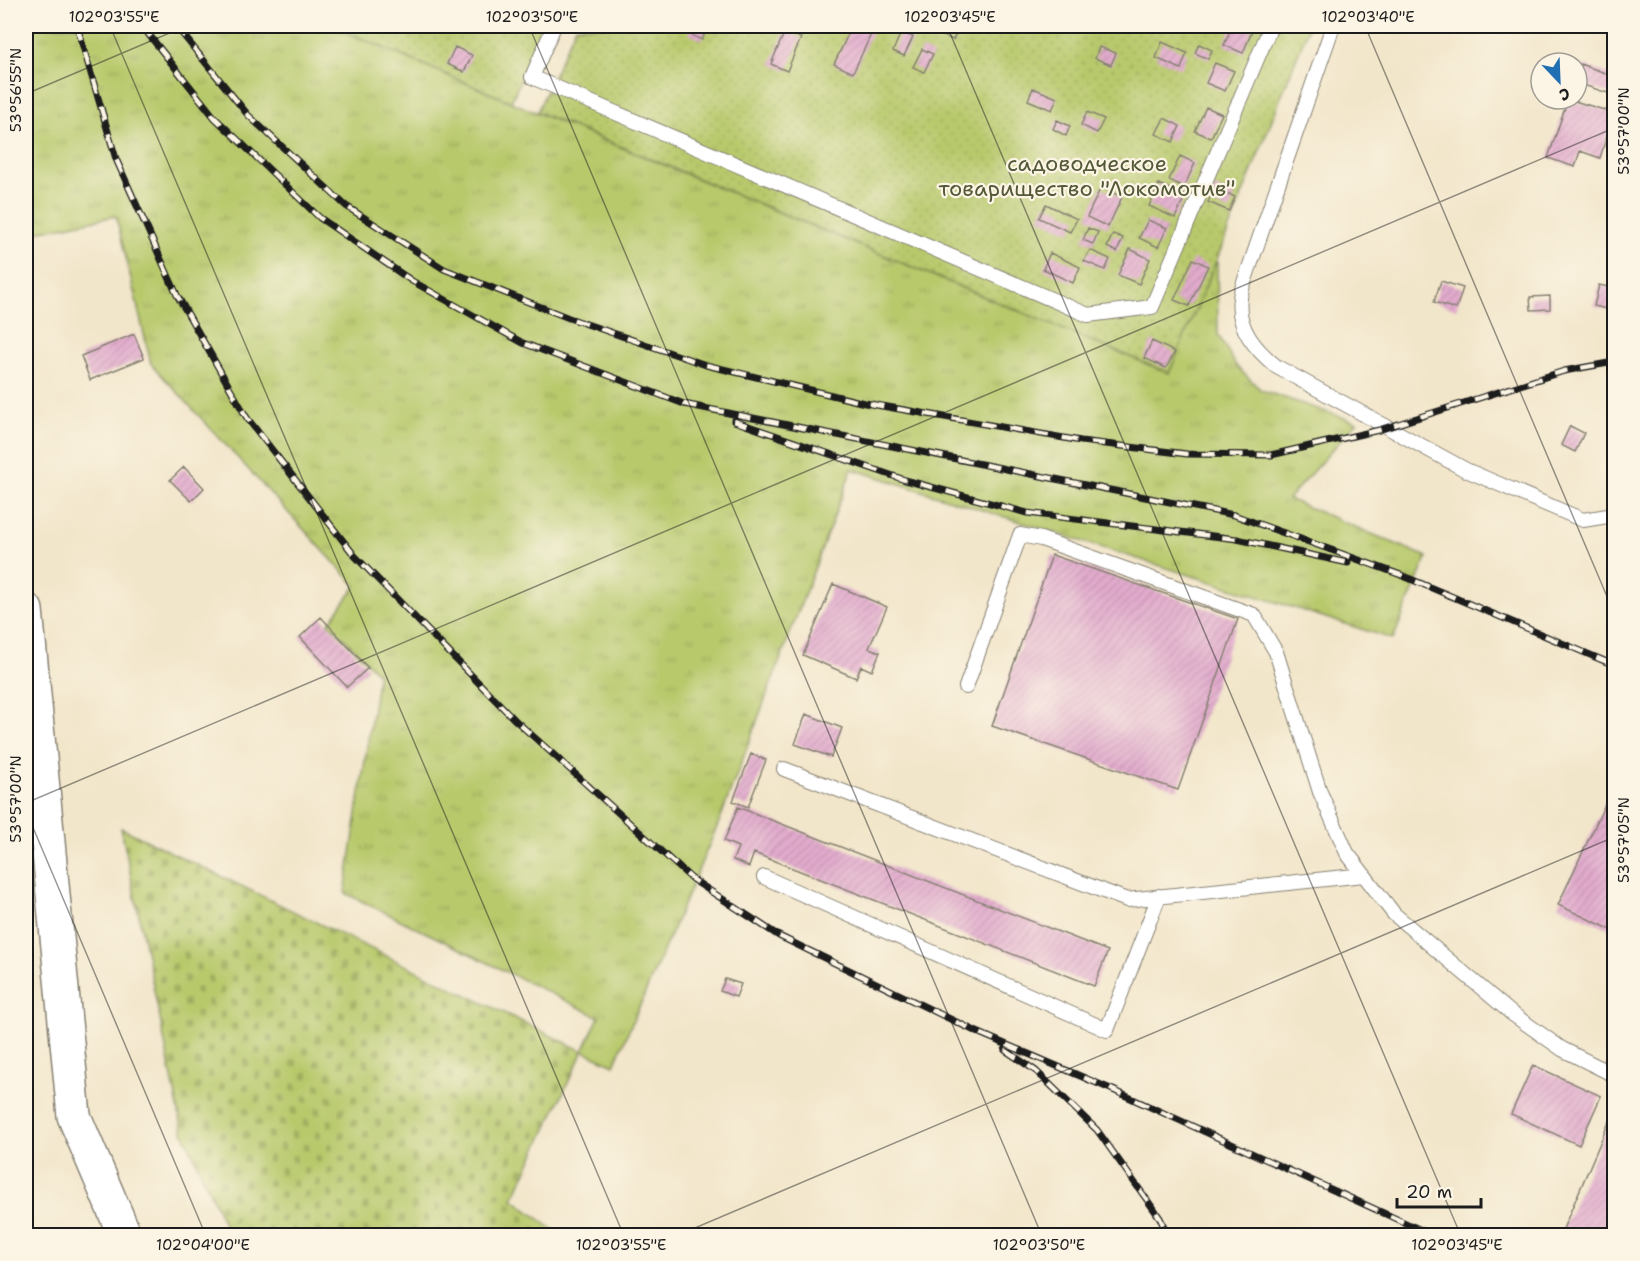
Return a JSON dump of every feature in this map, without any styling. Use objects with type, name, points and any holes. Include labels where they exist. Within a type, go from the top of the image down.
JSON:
[{"type":"street","points":[[26,610],[74,1116],[125,1236]]},
{"type":"lane","points":[[554,26],[532,77],[1088,315],[1152,307],[1271,26]]},
{"type":"lane","points":[[1333,26],[1248,270],[1240,300],[1242,318],[1248,337],[1258,352],[1277,367],[1466,470],[1583,520],[1614,515]]},
{"type":"lane","points":[[966,687],[1020,535],[1041,539],[1254,615],[1276,652],[1320,792],[1347,853],[1394,914],[1511,1013],[1563,1049],[1614,1075]]},
{"type":"lane","points":[[784,769],[1127,900],[1364,875]]},
{"type":"lane","points":[[764,877],[1107,1030],[1159,896]]},
{"type":"green space","points":[[26,26],[332,26],[1169,373],[1217,259],[1218,334],[1237,367],[1261,390],[1357,422],[1288,499],[1427,557],[1393,639],[852,469],[719,822],[614,1065],[583,1051],[599,1017],[345,893],[378,674],[329,623],[356,586],[151,364],[116,216],[26,234]]},
{"type":"green space","points":[[332,26],[544,26],[511,102]]},
{"type":"green space","name":"садоводческое товарищество \"Локомотив\"","points":[[576,26],[1309,26],[1217,259],[1169,373],[537,112]]},
{"type":"green space","points":[[121,828],[583,1051],[513,1199],[560,1235],[229,1235],[183,1132]]},
{"type":"building","points":[[693,26],[708,26],[702,40],[689,34]]},
{"type":"building","points":[[852,26],[864,26],[873,30],[853,73],[834,64]]},
{"type":"building","points":[[934,26],[960,26],[953,40],[932,31]]},
{"type":"building","points":[[1232,26],[1240,26],[1252,31],[1243,53],[1224,45]]},
{"type":"building","points":[[785,31],[801,38],[787,71],[771,64]]},
{"type":"building","points":[[901,32],[913,37],[904,56],[893,51]]},
{"type":"building","points":[[1162,42],[1187,53],[1181,69],[1156,58]]},
{"type":"building","points":[[1199,44],[1212,50],[1208,59],[1195,53]]},
{"type":"building","points":[[455,47],[472,55],[464,72],[447,64]]},
{"type":"building","points":[[1099,47],[1116,53],[1111,65],[1095,58]]},
{"type":"building","points":[[922,49],[933,54],[924,72],[913,67]]},
{"type":"building","points":[[1215,63],[1234,71],[1225,91],[1206,83]]},
{"type":"building","points":[[1589,67],[1614,76],[1614,95],[1589,87]]},
{"type":"building","points":[[1033,88],[1057,98],[1052,110],[1028,100]]},
{"type":"building","points":[[1589,105],[1614,113],[1600,158],[1580,151],[1575,167],[1548,158],[1564,111],[1589,111]]},
{"type":"building","points":[[1206,107],[1222,114],[1211,138],[1195,131]]},
{"type":"building","points":[[1087,112],[1104,119],[1097,133],[1081,125]]},
{"type":"building","points":[[1164,118],[1180,126],[1173,142],[1156,134]]},
{"type":"building","points":[[1057,120],[1070,126],[1066,136],[1053,129]]},
{"type":"building","points":[[1180,156],[1195,163],[1184,187],[1169,180]]},
{"type":"building","points":[[1159,184],[1185,196],[1175,218],[1149,206]]},
{"type":"building","points":[[1101,187],[1122,197],[1108,227],[1087,217]]},
{"type":"building","points":[[1215,187],[1235,197],[1229,211],[1208,202]]},
{"type":"building","points":[[1046,204],[1077,219],[1070,232],[1039,218]]},
{"type":"building","points":[[1148,220],[1167,228],[1158,247],[1139,238]]},
{"type":"building","points":[[1088,228],[1098,232],[1093,244],[1083,240]]},
{"type":"building","points":[[1113,234],[1123,238],[1117,252],[1107,247]]},
{"type":"building","points":[[1130,249],[1150,259],[1139,284],[1118,275]]},
{"type":"building","points":[[1090,250],[1110,259],[1105,270],[1084,261]]},
{"type":"building","points":[[1050,253],[1080,267],[1073,283],[1043,269]]},
{"type":"building","points":[[1193,259],[1208,266],[1189,306],[1174,300]]},
{"type":"building","points":[[1441,281],[1463,288],[1456,309],[1434,302]]},
{"type":"building","points":[[1599,285],[1614,288],[1614,311],[1594,306]]},
{"type":"building","points":[[1550,296],[1550,309],[1531,310],[1530,297]]},
{"type":"building","points":[[134,334],[144,358],[90,380],[81,356]]},
{"type":"building","points":[[1152,341],[1175,352],[1166,368],[1144,358]]},
{"type":"building","points":[[1570,426],[1584,433],[1575,452],[1561,445]]},
{"type":"building","points":[[184,467],[204,488],[191,501],[170,480]]},
{"type":"building","points":[[1052,555],[1238,619],[1178,790],[992,726]]},
{"type":"building","points":[[833,584],[887,607],[869,648],[880,652],[872,671],[861,666],[856,678],[803,655]]},
{"type":"building","points":[[321,617],[368,668],[347,687],[300,637]]},
{"type":"building","points":[[806,714],[842,728],[831,757],[795,744]]},
{"type":"building","points":[[751,754],[766,760],[748,807],[733,801]]},
{"type":"building","points":[[1614,785],[1614,931],[1558,905]]},
{"type":"building","points":[[738,807],[1108,951],[1094,986],[754,853],[749,867],[733,860],[738,847],[724,841]]},
{"type":"building","points":[[725,979],[741,984],[736,997],[720,991]]},
{"type":"building","points":[[1533,1065],[1601,1096],[1579,1145],[1511,1114]]},
{"type":"building","points":[[1609,1122],[1614,1124],[1614,1236],[1560,1236]]},
{"type":"railway","points":[[77,26],[116,159],[177,295],[247,418],[355,556],[515,720],[692,879],[779,936],[977,1032],[1113,1090],[1434,1236]]},
{"type":"railway","points":[[142,26],[215,118],[320,218],[412,281],[523,343],[684,404],[1234,515],[1401,575],[1614,665]]},
{"type":"railway","points":[[176,26],[248,115],[346,206],[444,269],[569,318],[706,365],[865,403],[1081,441],[1187,454],[1271,455],[1379,430],[1564,371],[1614,362]]},
{"type":"railway","points":[[734,421],[905,480],[1027,513],[1237,539],[1348,563]]},
{"type":"railway","points":[[1005,1050],[1036,1071],[1097,1130],[1160,1218],[1168,1236]]}]
